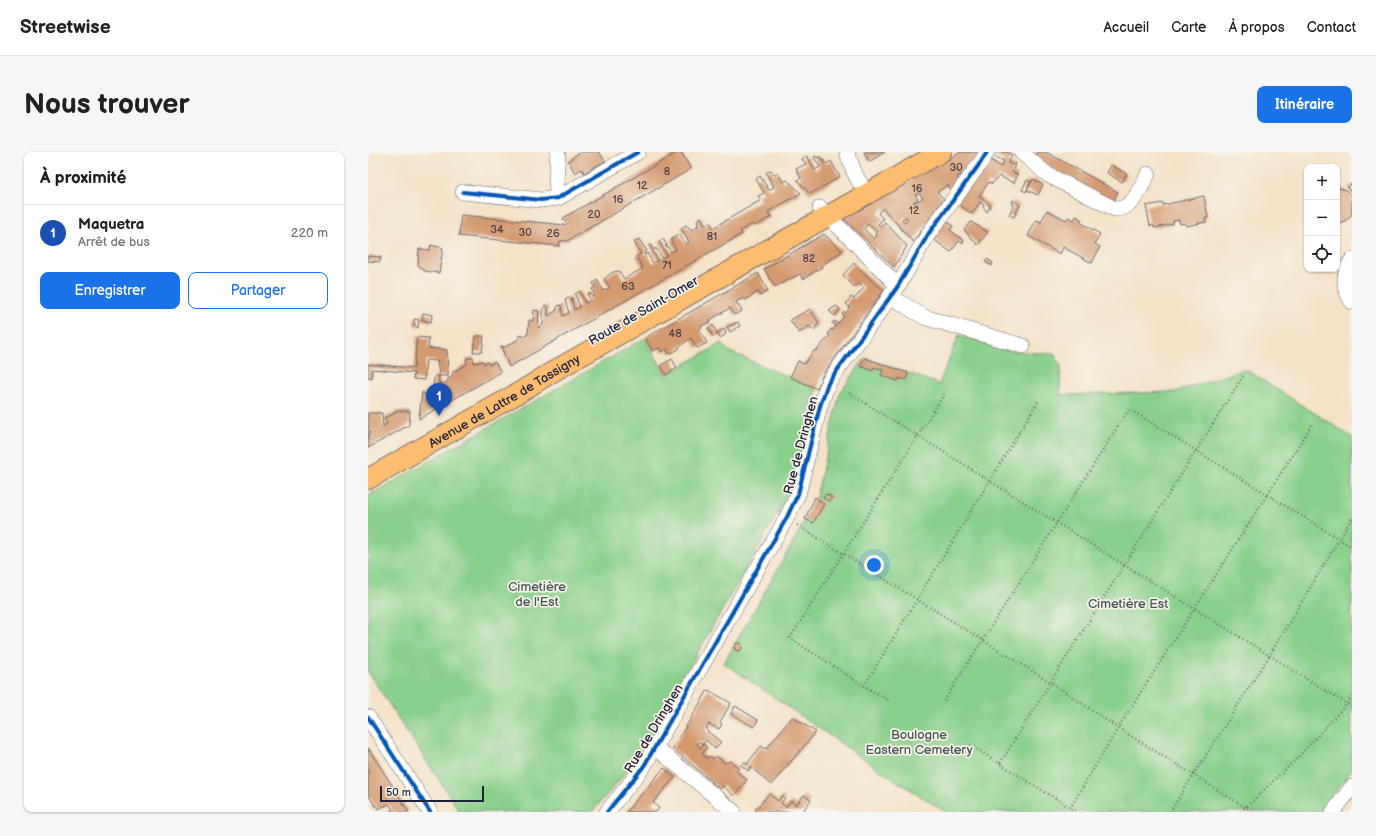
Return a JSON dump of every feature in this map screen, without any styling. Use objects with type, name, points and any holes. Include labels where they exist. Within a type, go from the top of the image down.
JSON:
[{"type":"main road","name":"Route de Saint-Omer","points":[[863,190],[917,152]]},
{"type":"main road","name":"Route de Saint-Omer","points":[[368,466],[863,190],[941,152]]},
{"type":"main road","name":"Avenue de Lattre de Tassigny","points":[[368,479],[529,387],[824,212]]},
{"type":"street","points":[[558,152],[556,181],[558,198]]},
{"type":"street","points":[[464,192],[541,200],[558,198],[638,152]]},
{"type":"street","points":[[847,152],[863,190]]},
{"type":"street","name":"Rue de Dringhen","points":[[607,812],[644,766],[786,519],[798,494],[822,398],[828,382],[894,291],[929,233],[987,152]]},
{"type":"street","points":[[1022,152],[1048,175],[1115,209],[1123,208],[1131,202],[1148,174]]},
{"type":"street","points":[[824,212],[894,291],[917,314],[931,320],[1023,346]]},
{"type":"street","points":[[1352,260],[1344,277],[1347,294],[1352,302]]},
{"type":"street","points":[[368,717],[430,812]]},
{"type":"street","points":[[655,747],[734,812]]},
{"type":"street","points":[[1333,812],[1350,794]]},
{"type":"path","points":[[1000,763],[1052,683],[1243,376]]},
{"type":"path","points":[[888,700],[790,638],[946,391]]},
{"type":"path","points":[[849,393],[918,434],[1268,656],[1352,707]]},
{"type":"path","points":[[864,686],[1038,400]]},
{"type":"path","points":[[944,701],[1129,409],[1268,493],[1352,547]]},
{"type":"path","points":[[1070,808],[1118,728],[1313,422]]},
{"type":"path","points":[[1170,812],[1268,656],[1352,518]]},
{"type":"path","points":[[786,519],[1052,683],[1118,728],[1246,806],[1253,812]]},
{"type":"path","points":[[1240,812],[1297,758],[1347,704],[1352,696]]},
{"type":"path","points":[[970,745],[1077,812]]},
{"type":"green space","name":"Cimetière Est","points":[[959,335],[1010,351],[1054,354],[1061,365],[1060,395],[1175,392],[1245,369],[1352,437],[1352,770],[1320,812],[946,812],[884,773],[724,663],[801,528],[816,497],[840,393],[865,358],[939,384]]},
{"type":"green space","name":"Cimetière de l'Est","points":[[645,338],[666,375],[722,343],[728,351],[817,389],[791,490],[634,763],[592,812],[460,812],[368,672],[368,496]]},
{"type":"building","points":[[580,152],[599,152],[605,161],[584,173],[582,169],[575,173],[568,161]]},
{"type":"building","points":[[678,152],[681,152],[691,169],[567,241],[560,241],[559,246],[459,236],[461,215],[565,225],[567,224],[563,218]]},
{"type":"building","points":[[864,152],[885,152],[869,162]]},
{"type":"building","points":[[961,152],[983,152],[963,177],[962,174],[957,177],[960,181],[951,191],[948,185],[937,192],[944,199],[913,242],[883,208],[878,213],[883,219],[878,224],[881,227],[885,222],[907,246],[894,267],[843,218]],"holes":[[[919,193],[923,198],[914,203],[913,202],[918,199],[915,195]],[[905,217],[908,219],[905,223],[902,219]],[[868,224],[877,232],[875,234],[877,236],[874,239],[864,229]]]},
{"type":"building","points":[[993,152],[1006,152],[1012,155],[1008,163],[1013,165],[1016,163],[1012,172],[1018,175],[1014,183],[999,176],[992,184],[989,182],[979,196],[991,206],[987,212],[983,207],[984,205],[980,202],[972,214],[956,202],[989,159],[1001,167],[1004,161],[992,155]]},
{"type":"building","points":[[1037,152],[1046,152],[1118,192],[1113,202],[1034,159]]},
{"type":"building","points":[[807,156],[815,170],[820,167],[814,157],[816,156],[818,158],[820,156],[826,164],[831,161],[840,177],[810,194],[797,180],[801,178],[796,169],[806,164],[802,159]]},
{"type":"building","points":[[1111,165],[1127,174],[1122,182],[1107,173]]},
{"type":"building","points":[[771,170],[774,175],[778,173],[783,182],[787,180],[801,193],[768,212],[771,217],[755,226],[753,224],[740,231],[742,234],[509,367],[501,346],[503,346],[503,348],[519,339],[519,336],[522,335],[523,337],[528,334],[529,320],[533,321],[534,310],[539,311],[538,328],[543,325],[543,308],[545,308],[545,305],[548,306],[548,316],[556,311],[558,306],[561,305],[563,316],[569,313],[565,300],[571,297],[574,310],[580,307],[575,294],[580,291],[585,303],[591,300],[587,294],[590,293],[593,297],[595,296],[592,289],[595,287],[593,283],[597,280],[604,291],[610,288],[604,279],[613,272],[619,271],[624,279],[643,268],[636,256],[641,254],[634,242],[639,239],[647,251],[644,253],[645,255],[647,253],[653,263],[658,260],[649,245],[650,244],[654,250],[656,248],[662,258],[667,255],[659,241],[663,239],[667,245],[665,246],[668,247],[671,252],[676,250],[671,240],[679,234],[685,244],[689,242],[681,228],[686,225],[692,230],[698,226],[697,220],[701,217],[705,225],[710,222],[713,228],[761,200],[758,196],[764,193],[756,179],[760,176],[769,190],[774,187],[766,173]]},
{"type":"building","points":[[1033,179],[1043,185],[1038,195],[1027,190]]},
{"type":"building","points":[[1027,180],[1031,182],[1026,192],[1022,190]]},
{"type":"building","points":[[1352,183],[1352,192],[1347,188]]},
{"type":"building","points":[[1340,188],[1346,190],[1352,196],[1352,214],[1345,221],[1340,222]]},
{"type":"building","points":[[1204,196],[1208,218],[1205,218],[1206,222],[1186,226],[1185,223],[1180,224],[1179,220],[1173,221],[1173,224],[1154,228],[1153,225],[1150,226],[1146,206],[1163,203],[1163,205]]},
{"type":"building","points":[[1013,200],[1020,205],[1014,217],[1009,215],[1014,204],[1012,203]]},
{"type":"building","points":[[1047,210],[1066,220],[1068,217],[1074,220],[1076,216],[1082,220],[1080,222],[1100,234],[1095,244],[1100,247],[1092,263],[1063,247],[1060,254],[1028,236],[1036,220],[1041,222]]},
{"type":"building","points":[[944,218],[953,226],[950,230],[964,241],[962,243],[959,241],[951,252],[930,237]]},
{"type":"building","points":[[971,222],[988,232],[978,245],[964,230]]},
{"type":"building","points":[[824,234],[842,251],[821,266],[822,267],[803,279],[800,274],[775,287],[764,269]]},
{"type":"building","points":[[431,245],[443,248],[439,273],[425,271],[418,265],[419,249],[430,250]]},
{"type":"building","points":[[368,256],[381,257],[380,262],[368,261]]},
{"type":"building","points":[[987,259],[993,263],[992,266],[985,262]]},
{"type":"building","points":[[854,263],[873,282],[884,290],[823,374],[817,389],[790,377],[798,361],[804,364],[830,335],[828,334],[831,329],[833,330],[836,326],[832,323],[834,321],[838,324],[844,316],[842,314],[844,312],[846,313],[850,307],[846,304],[851,297],[854,299],[864,288],[858,283],[854,287],[843,275]]},
{"type":"building","points":[[758,273],[768,291],[760,296],[758,292],[745,300],[743,298],[736,302],[742,311],[734,315],[730,308],[710,320],[711,322],[701,326],[702,327],[699,329],[707,343],[697,348],[691,338],[678,348],[679,349],[669,354],[667,349],[662,352],[659,348],[653,351],[645,338]]},
{"type":"building","points":[[836,306],[840,309],[835,316],[829,311]]},
{"type":"building","points":[[810,309],[819,323],[814,330],[809,326],[799,333],[790,320]]},
{"type":"building","points":[[423,313],[432,315],[431,322],[422,320]]},
{"type":"building","points":[[414,319],[419,320],[418,328],[414,325]]},
{"type":"building","points":[[738,322],[740,326],[730,332],[727,327]]},
{"type":"building","points":[[713,325],[717,333],[724,329],[726,334],[720,338],[718,334],[713,337],[708,328]]},
{"type":"building","points":[[476,336],[484,336],[482,352],[473,352]]},
{"type":"building","points":[[417,337],[429,338],[428,348],[447,350],[448,376],[439,376],[439,384],[441,383],[442,385],[448,381],[448,378],[452,376],[453,372],[467,364],[466,359],[473,357],[474,363],[483,361],[484,364],[488,362],[489,365],[495,362],[501,372],[419,419],[422,392],[425,395],[433,390],[434,377],[439,375],[437,361],[426,360],[424,380],[413,379],[414,373],[372,369],[372,378],[368,377],[368,364],[414,368]]},
{"type":"building","points":[[865,358],[908,373],[906,380],[899,378],[898,381],[881,375],[883,370],[874,367],[873,371],[860,366]]},
{"type":"building","points":[[672,359],[677,368],[666,375],[661,365]]},
{"type":"building","points":[[395,411],[410,411],[409,425],[368,448],[368,434],[370,433],[368,430],[368,413],[382,413],[383,426],[387,424],[384,418],[395,413]]},
{"type":"building","points":[[826,494],[832,497],[829,501],[823,498]]},
{"type":"building","points":[[815,497],[824,504],[813,523],[805,519]]},
{"type":"building","points":[[736,643],[740,643],[742,647],[740,651],[736,651],[734,649],[734,645]]},
{"type":"building","points":[[708,690],[731,703],[720,722],[722,724],[719,729],[709,724],[706,728],[708,729],[707,731],[721,742],[715,749],[706,740],[703,744],[707,748],[702,754],[707,758],[710,756],[713,759],[716,756],[725,763],[730,761],[739,768],[736,771],[747,780],[734,796],[723,786],[720,789],[673,748]],"holes":[[[699,742],[703,744],[700,748],[697,745]]]},
{"type":"building","points":[[735,706],[758,720],[754,727],[731,714]]},
{"type":"building","points":[[792,717],[816,732],[771,785],[751,767],[748,771],[741,765],[744,762],[747,764],[761,746],[766,749]]},
{"type":"building","points":[[368,748],[409,812],[389,812],[393,810],[389,804],[378,809],[373,802],[368,794]]},
{"type":"building","points":[[664,768],[675,777],[653,803],[659,808],[656,812],[626,812]]},
{"type":"building","points":[[769,794],[778,801],[782,796],[785,798],[781,803],[786,807],[791,801],[796,805],[804,795],[811,800],[803,811],[804,812],[757,812],[755,810]]},
{"type":"cycle path","points":[[463,192],[541,200],[558,198],[638,152]]},
{"type":"cycle path","points":[[607,812],[644,766],[786,519],[798,494],[820,406],[828,383],[898,286],[929,233],[987,152]]},
{"type":"cycle path","points":[[368,717],[430,812]]},
{"type":"place","name":"Maquetra","points":[[439,416]]},
{"type":"park label","name":"Boulogne Eastern Cemetery","points":[[919,742]]}]
